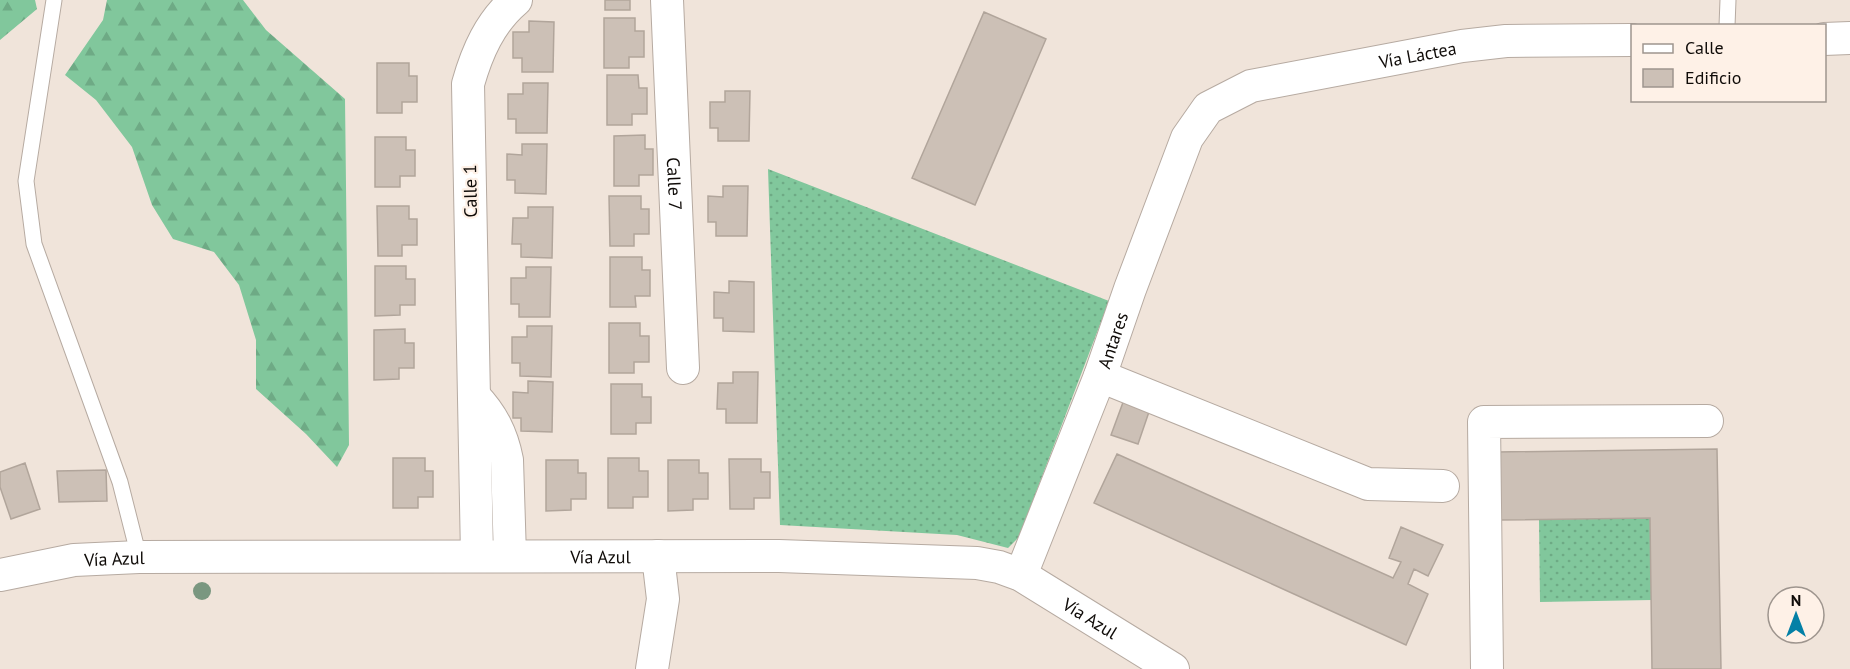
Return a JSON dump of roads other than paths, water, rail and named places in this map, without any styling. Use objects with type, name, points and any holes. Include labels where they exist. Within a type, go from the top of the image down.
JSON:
[{"type":"street","name":"Calle 1","points":[[477,556],[468,84],[474,62],[484,40],[496,20],[516,0]]},
{"type":"street","name":"Calle 7","points":[[667,0],[683,368]]},
{"type":"street","points":[[1826,39],[1850,38]]},
{"type":"street","name":"Vía Láctea","points":[[1208,108],[1251,86],[1473,44],[1506,41],[1631,40]]},
{"type":"street","name":"Antares","points":[[1021,575],[1100,376],[1187,138],[1208,108]]},
{"type":"street","points":[[1100,376],[1368,484],[1443,486]]},
{"type":"street","points":[[474,396],[493,419],[504,446],[507,460],[510,556]]},
{"type":"street","points":[[1487,669],[1484,422],[1707,421]]},
{"type":"street","points":[[652,669],[663,599],[658,556]]},
{"type":"street","name":"Vía Azul","points":[[0,575],[74,560],[139,557],[790,556],[977,563],[999,567],[1021,575],[1173,669]]},
{"type":"lane","points":[[54,0],[26,181],[34,244],[120,482],[139,557]]},
{"type":"lane","points":[[1727,24],[1728,0]]}]
